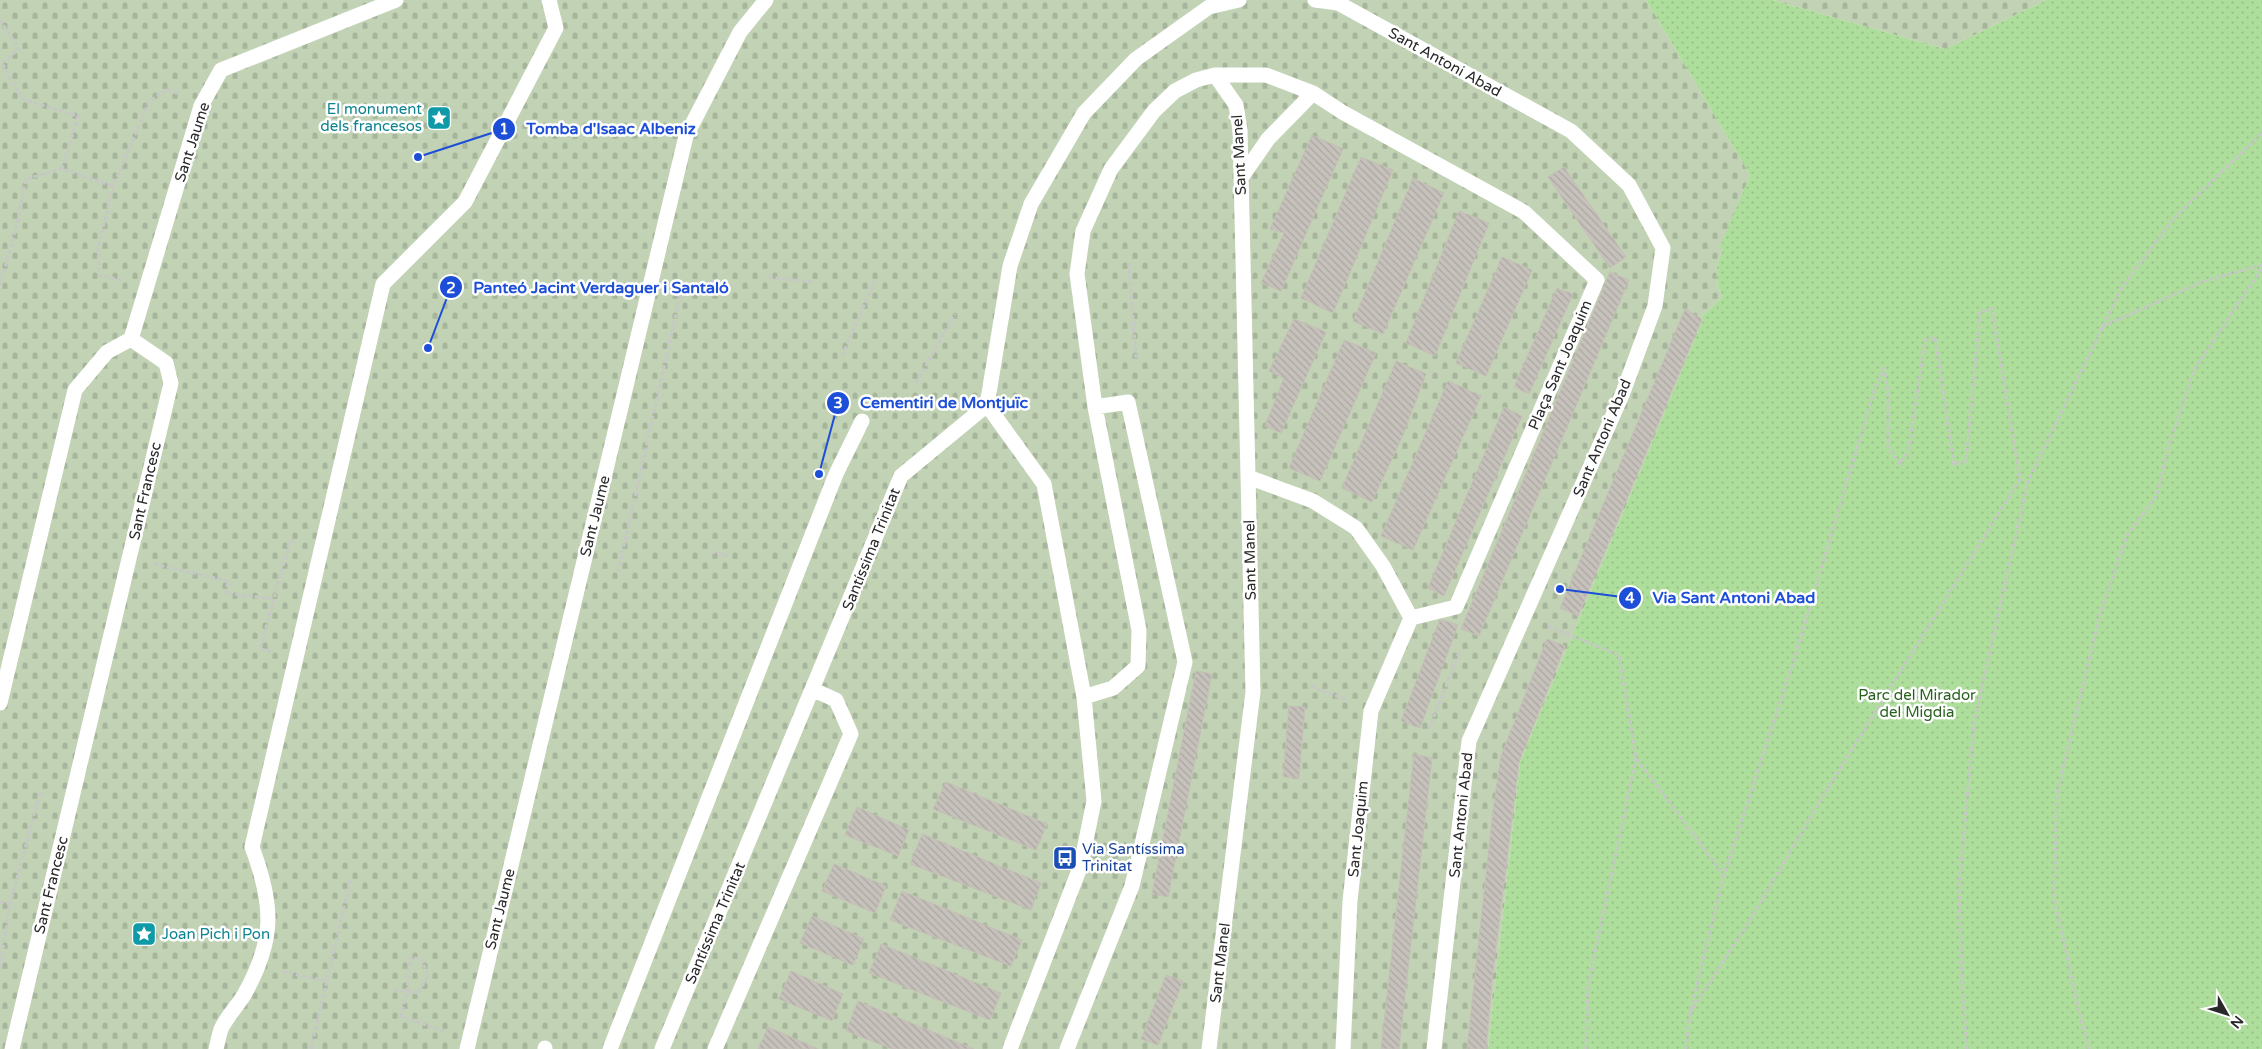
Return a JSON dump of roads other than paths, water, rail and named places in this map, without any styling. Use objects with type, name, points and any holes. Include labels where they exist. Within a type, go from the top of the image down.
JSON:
[{"type":"lane","name":"Sant Jaume","points":[[131,339],[201,106],[221,70],[396,0]]},
{"type":"lane","points":[[216,1049],[222,1027],[235,1010],[257,971],[265,949],[268,912],[266,893],[262,873],[252,847],[383,284],[465,202],[556,28],[549,0]]},
{"type":"lane","name":"Sant Jaume","points":[[467,1049],[686,136],[740,32],[766,0]]},
{"type":"lane","points":[[1010,1049],[1082,865],[1094,801],[1084,697],[1044,484],[987,405],[1010,266],[1031,204],[1084,113],[1136,59],[1209,7],[1239,0]]},
{"type":"lane","name":"Sant Antoni Abad","points":[[1315,0],[1338,3],[1571,131],[1629,185],[1663,248],[1655,306],[1622,395],[1469,741],[1434,1049]]},
{"type":"lane","name":"Plaça Sant Joaquim","points":[[1084,697],[1113,688],[1138,666],[1139,630],[1095,407],[1077,274],[1083,231],[1111,169],[1154,111],[1175,91],[1196,80],[1215,75],[1266,75],[1313,92],[1342,112],[1524,212],[1597,280],[1456,607],[1411,618]]},
{"type":"lane","name":"Sant Manel","points":[[1209,1049],[1253,692],[1240,130],[1236,105],[1215,75]]},
{"type":"lane","points":[[1241,178],[1268,139],[1313,92]]},
{"type":"lane","points":[[0,702],[75,390],[107,352],[131,339]]},
{"type":"lane","name":"Sant Francesc","points":[[12,1049],[171,383],[166,363],[131,339]]},
{"type":"lane","points":[[1066,1049],[1132,886],[1185,662],[1128,402],[1095,407]]},
{"type":"lane","name":"Santíssima Trinitat","points":[[662,1049],[814,690],[901,476],[987,405]]},
{"type":"lane","points":[[610,1049],[836,474],[862,421]]},
{"type":"lane","points":[[1248,477],[1313,501],[1356,528],[1383,566],[1411,618]]},
{"type":"lane","name":"Sant Joaquim","points":[[1343,1049],[1350,901],[1371,711],[1411,618]]},
{"type":"lane","points":[[715,1049],[851,734],[836,700],[814,690]]},
{"type":"place","name":"El monument dels francesos","points":[[439,118]]},
{"type":"place","name":"Tomba d'Isaac Albeniz","points":[[418,157]]},
{"type":"place","name":"Panteó Jacint Verdaguer i Santaló","points":[[428,348]]},
{"type":"place","name":"Cementiri de Montjuïc","points":[[819,474]]},
{"type":"place","name":"Via Sant Antoni Abad","points":[[1560,589]]},
{"type":"place","name":"Via Santíssima Trinitat","points":[[1065,858]]},
{"type":"place","name":"Joan Pich i Pon","points":[[144,934]]},
{"type":"park label","name":"Parc del Mirador del Migdia","points":[[1917,704]]}]
